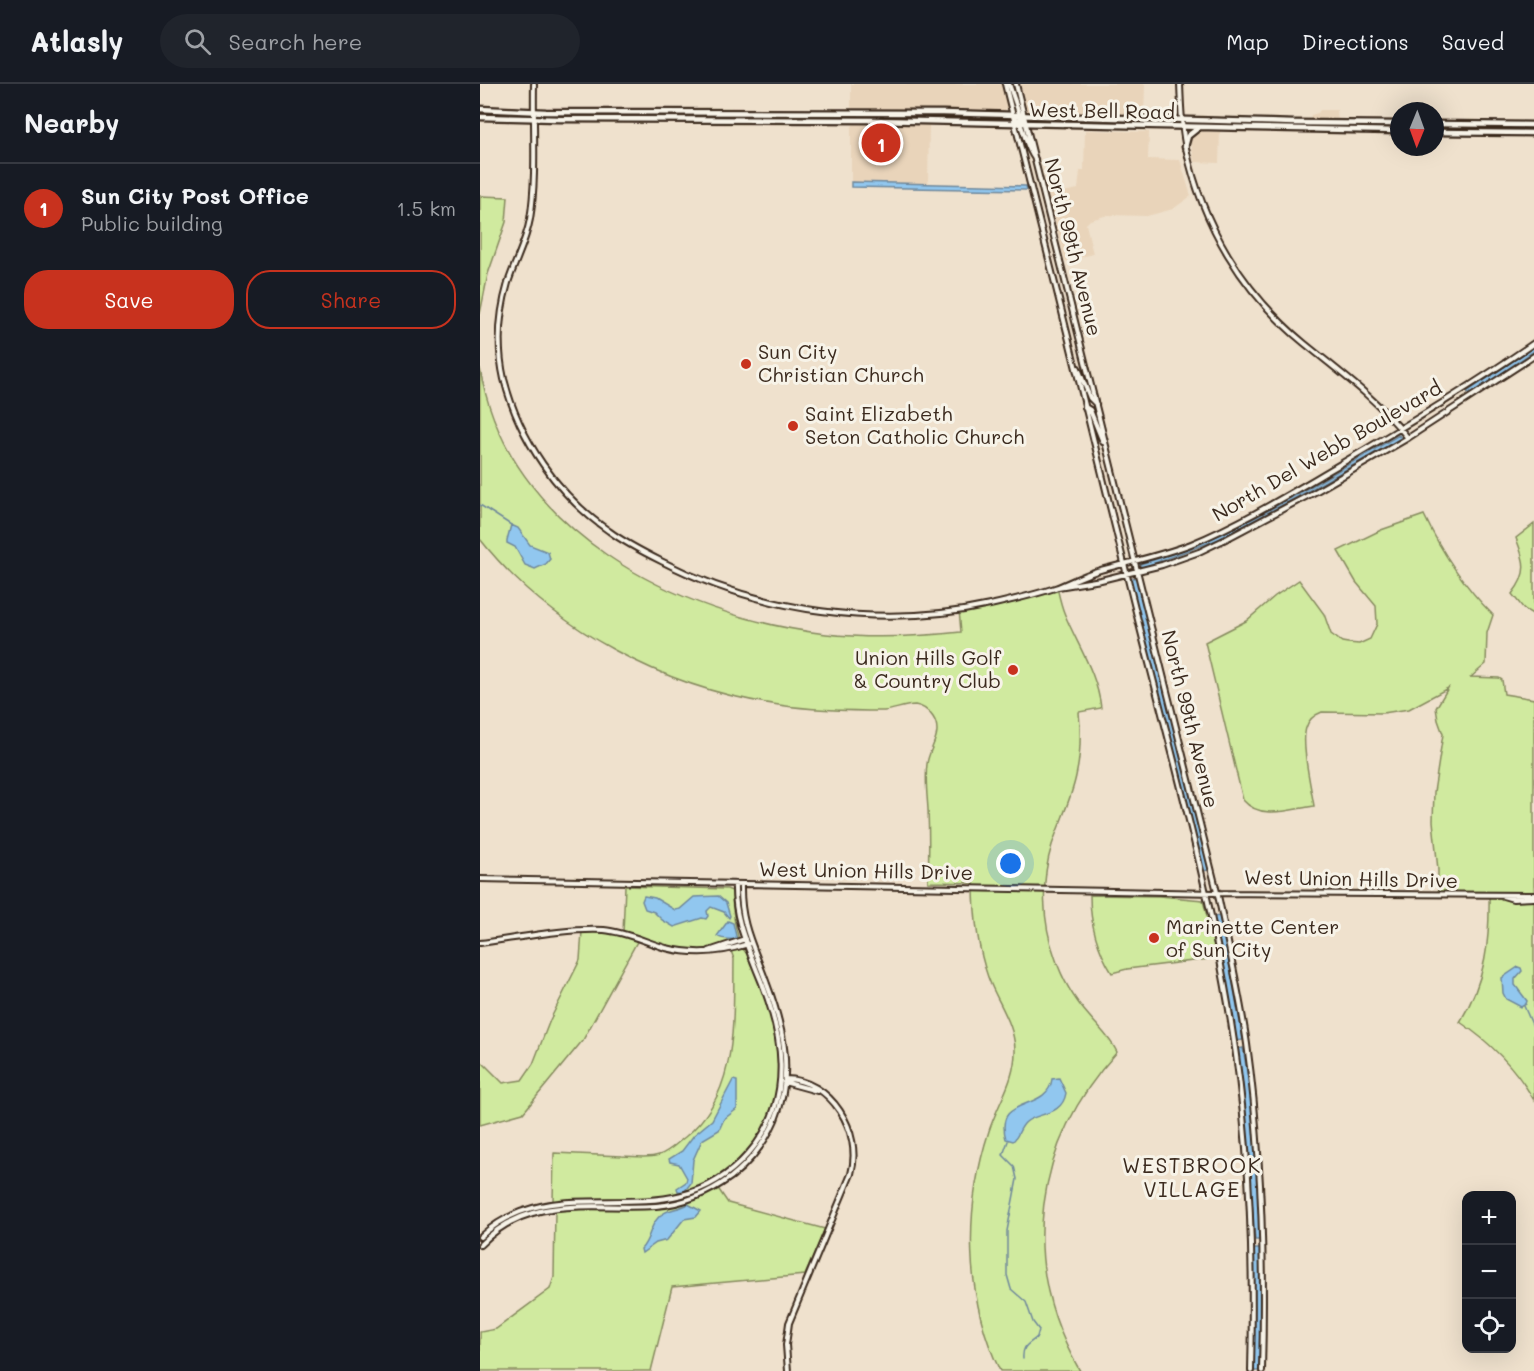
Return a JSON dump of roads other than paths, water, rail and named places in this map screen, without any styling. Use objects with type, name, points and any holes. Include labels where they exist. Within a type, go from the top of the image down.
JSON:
[{"type":"main road","name":"West Bell Road","points":[[480,110],[766,111],[1390,124]]},
{"type":"main road","name":"West Bell Road","points":[[480,117],[778,119],[1390,131]]},
{"type":"main road","points":[[1121,118],[1121,126]]},
{"type":"main road","points":[[1444,124],[1534,125]]},
{"type":"main road","points":[[1185,147],[1188,136],[1198,128]]},
{"type":"main road","points":[[1444,132],[1534,133]]},
{"type":"street","points":[[534,84],[530,215],[522,249],[508,281],[502,311],[500,340],[504,378],[520,426],[550,474],[580,508],[607,530],[664,563],[706,581],[744,594],[825,611],[885,615],[943,612],[985,606],[1057,587]]},
{"type":"street","points":[[1007,84],[1014,93],[1022,116]]},
{"type":"street","name":"North 99th Avenue","points":[[1007,84],[1217,943],[1231,1021],[1244,1118],[1252,1245],[1251,1371]]},
{"type":"street","name":"North 99th Avenue","points":[[1016,84],[1022,116],[1027,124],[1040,175],[1217,893],[1240,1005],[1254,1112],[1264,1244],[1262,1371]]},
{"type":"street","points":[[1180,84],[1185,147],[1193,177],[1222,245],[1245,282],[1273,315],[1371,396],[1408,438]]},
{"type":"street","points":[[1018,124],[1028,151],[1036,161]]},
{"type":"street","points":[[1029,177],[1040,175]]},
{"type":"street","name":"North Del Webb Boulevard","points":[[1057,587],[1098,571],[1185,546],[1228,527],[1310,483],[1401,429],[1534,343]]},
{"type":"street","name":"North Del Webb Boulevard","points":[[1057,587],[1138,572],[1189,556],[1228,538],[1408,438],[1534,356]]},
{"type":"street","points":[[1074,359],[1090,398],[1096,404]]},
{"type":"street","points":[[1085,406],[1090,410],[1108,454]]},
{"type":"street","name":"West Union Hills Drive","points":[[480,879],[1205,893],[1503,896],[1513,899],[1534,897]]},
{"type":"street","points":[[735,884],[735,908],[779,1039],[784,1081]]},
{"type":"street","points":[[741,884],[746,941]]},
{"type":"street","points":[[480,943],[602,930],[630,935],[681,951],[728,951],[746,941]]},
{"type":"street","points":[[480,1237],[508,1217],[550,1205],[622,1204],[677,1197],[706,1186],[730,1171],[749,1154],[766,1128],[773,1112],[784,1081],[786,1059],[782,1032],[768,984],[751,943],[746,941]]},
{"type":"street","points":[[784,1081],[819,1091],[831,1101],[845,1119],[853,1142],[854,1162],[848,1183],[794,1309],[787,1334],[788,1371]]},
{"type":"street","points":[[480,1245],[510,1221],[550,1205]]},
{"type":"water","points":[[851,182],[1026,186],[1027,190],[851,187]]},
{"type":"water","points":[[1534,347],[1534,351],[1469,395],[1467,392]]},
{"type":"water","points":[[1399,435],[1401,438],[1219,539],[1141,568],[1140,564],[1208,540],[1273,508]]},
{"type":"water","points":[[511,525],[518,528],[530,545],[548,552],[550,559],[546,564],[535,569],[525,565],[515,547],[507,543]]},
{"type":"water","points":[[1136,577],[1209,870],[1203,871],[1196,847],[1130,579]]},
{"type":"water","points":[[644,896],[655,898],[675,910],[680,909],[694,897],[718,896],[726,903],[730,916],[729,918],[724,912],[711,907],[707,911],[706,919],[702,918],[674,927],[654,912],[645,909],[642,901]]},
{"type":"water","points":[[1219,916],[1243,1040],[1237,1041],[1213,917]]},
{"type":"water","points":[[728,921],[733,923],[737,940],[717,936]]},
{"type":"water","points":[[1518,967],[1522,971],[1515,979],[1515,985],[1527,1001],[1521,1007],[1506,999],[1503,993],[1502,978]]},
{"type":"water","points":[[1243,1048],[1252,1102],[1261,1240],[1255,1240],[1238,1049]]},
{"type":"water","points":[[1059,1078],[1066,1093],[1060,1106],[1026,1122],[1013,1141],[1006,1139],[1004,1125],[1007,1115],[1014,1109],[1041,1096],[1048,1089],[1052,1079]]},
{"type":"water","points":[[733,1080],[737,1081],[737,1109],[724,1119],[719,1130],[702,1140],[693,1160],[691,1183],[684,1192],[678,1191],[677,1188],[686,1182],[687,1178],[679,1164],[670,1162],[669,1159],[682,1151],[694,1135],[712,1120]]},
{"type":"water","points":[[688,1204],[701,1211],[696,1217],[684,1219],[667,1240],[656,1243],[642,1253],[641,1249],[660,1216],[667,1211]]},
{"type":"water","points":[[1254,1249],[1260,1249],[1259,1371],[1252,1371]]},
{"type":"waterway","points":[[480,505],[511,525]]},
{"type":"waterway","points":[[1524,1006],[1534,1029]]},
{"type":"waterway","points":[[1008,1141],[1003,1155],[1014,1166],[1017,1179],[1007,1231],[1007,1275],[1011,1289],[1026,1302],[1033,1322],[1039,1330],[1037,1337],[1025,1348],[1023,1359]]},
{"type":"place","name":"Sun City Post Office","points":[[881,143]]},
{"type":"place","name":"Sun City Christian Church","points":[[746,364]]},
{"type":"place","name":"Saint Elizabeth Seton Catholic Church","points":[[793,426]]},
{"type":"place","name":"Union Hills Golf & Country Club","points":[[1013,670]]},
{"type":"place","name":"Marinette Center of Sun City","points":[[1154,938]]},
{"type":"district","name":"WESTBROOK VILLAGE","points":[[1192,1178]]}]
